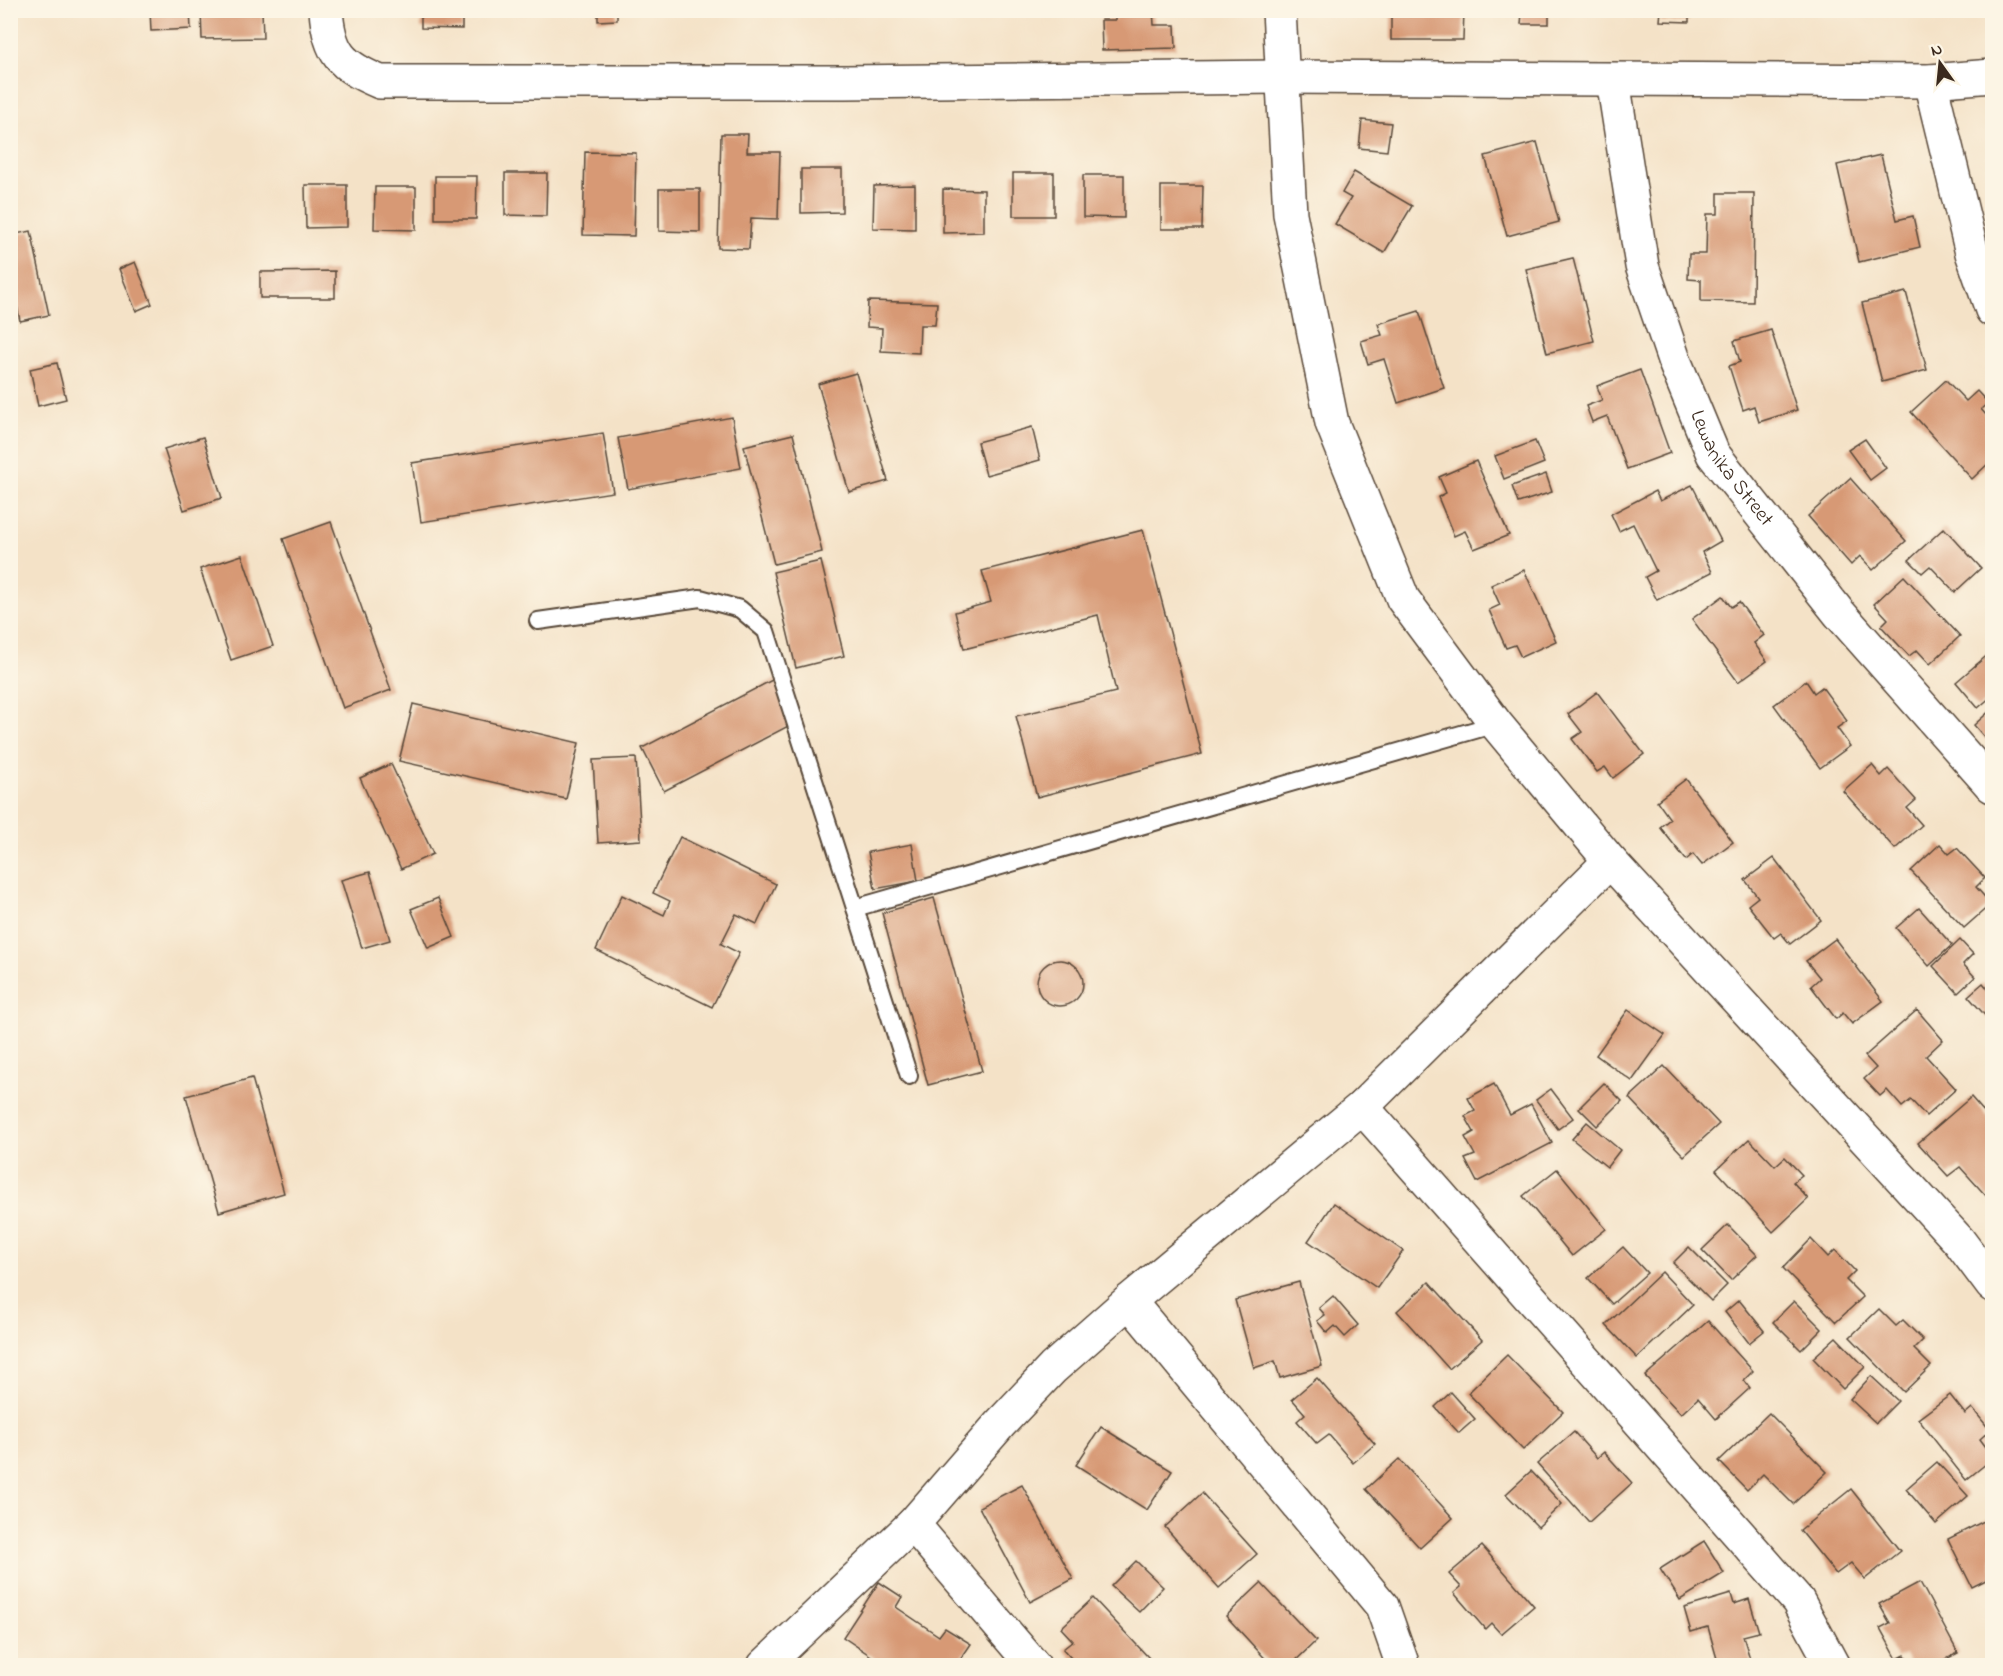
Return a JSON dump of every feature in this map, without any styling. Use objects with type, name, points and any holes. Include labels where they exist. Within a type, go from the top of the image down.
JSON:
[{"type":"street","points":[[326,10],[328,31],[339,59],[355,72],[380,82],[845,82],[1280,77],[1930,81],[1992,76]]},
{"type":"street","points":[[1279,10],[1280,77],[1290,214],[1332,423],[1403,599],[1496,724],[1610,861],[1959,1241],[1992,1285]]},
{"type":"street","name":"Lewanika Street","points":[[1613,80],[1642,266],[1674,360],[1713,454],[1839,613],[1992,786]]},
{"type":"street","points":[[1930,81],[1972,253],[1992,310]]},
{"type":"street","points":[[765,1665],[913,1524],[1000,1424],[1053,1368],[1129,1301],[1362,1107],[1610,861]]},
{"type":"street","points":[[1362,1107],[1798,1601],[1833,1665]]},
{"type":"street","points":[[1129,1301],[1382,1606],[1403,1665]]},
{"type":"street","points":[[913,1524],[1034,1665]]},
{"type":"lane","points":[[538,621],[700,598],[740,609],[766,631],[909,1076]]},
{"type":"lane","points":[[855,908],[1496,724]]},
{"type":"building","points":[[150,10],[190,10],[191,29],[151,31]]},
{"type":"building","points":[[201,10],[262,10],[263,38],[202,39]]},
{"type":"building","points":[[421,10],[462,10],[462,29],[421,28]]},
{"type":"building","points":[[598,10],[617,10],[617,20],[598,21]]},
{"type":"building","points":[[1115,10],[1153,10],[1154,25],[1175,25],[1176,48],[1102,50],[1101,20],[1115,20]]},
{"type":"building","points":[[1374,10],[1464,10],[1463,40],[1391,40],[1391,16],[1374,16]]},
{"type":"building","points":[[1495,10],[1549,10],[1549,24],[1521,24],[1522,13],[1496,13]]},
{"type":"building","points":[[1661,10],[1689,10],[1689,22],[1660,21]]},
{"type":"building","points":[[1362,120],[1391,123],[1387,151],[1359,148]]},
{"type":"building","points":[[721,134],[748,134],[747,152],[780,152],[778,219],[751,218],[749,249],[718,248]]},
{"type":"building","points":[[1537,142],[1559,222],[1507,236],[1485,156]]},
{"type":"building","points":[[585,152],[636,153],[634,236],[583,235]]},
{"type":"building","points":[[1881,155],[1897,220],[1913,216],[1920,247],[1859,262],[1837,165]]},
{"type":"building","points":[[801,169],[842,169],[842,212],[801,213]]},
{"type":"building","points":[[1354,172],[1412,206],[1384,253],[1335,224],[1351,198],[1342,193]]},
{"type":"building","points":[[505,173],[547,173],[546,216],[505,215]]},
{"type":"building","points":[[1013,173],[1054,173],[1054,216],[1013,216]]},
{"type":"building","points":[[1083,175],[1124,175],[1124,218],[1083,217]]},
{"type":"building","points":[[435,176],[477,176],[476,219],[435,219]]},
{"type":"building","points":[[305,185],[347,185],[347,227],[306,228]]},
{"type":"building","points":[[915,185],[915,229],[873,228],[874,186]]},
{"type":"building","points":[[1161,186],[1203,186],[1202,229],[1161,229]]},
{"type":"building","points":[[375,187],[416,187],[416,230],[374,229]]},
{"type":"building","points":[[659,189],[700,189],[700,232],[659,231]]},
{"type":"building","points":[[943,189],[984,190],[984,232],[943,233]]},
{"type":"building","points":[[1718,193],[1754,193],[1753,302],[1701,301],[1701,280],[1688,279],[1689,254],[1706,254],[1707,214],[1718,214]]},
{"type":"building","points":[[31,231],[49,315],[20,321],[16,300],[10,302],[10,235]]},
{"type":"building","points":[[1573,258],[1594,341],[1547,353],[1526,269]]},
{"type":"building","points":[[135,262],[152,304],[136,311],[119,269]]},
{"type":"building","points":[[335,271],[335,298],[260,298],[260,272]]},
{"type":"building","points":[[1906,292],[1927,370],[1882,382],[1862,303]]},
{"type":"building","points":[[868,301],[937,303],[935,325],[920,325],[919,353],[881,351],[882,328],[867,327]]},
{"type":"building","points":[[1419,311],[1444,388],[1398,403],[1384,359],[1368,364],[1361,341],[1382,335],[1378,324]]},
{"type":"building","points":[[1771,330],[1797,410],[1759,422],[1754,406],[1743,410],[1729,366],[1740,362],[1734,341]]},
{"type":"building","points":[[57,363],[66,399],[38,406],[30,369]]},
{"type":"building","points":[[1640,370],[1670,453],[1627,469],[1607,416],[1592,422],[1586,406],[1602,400],[1597,386]]},
{"type":"building","points":[[856,373],[888,481],[849,492],[818,384]]},
{"type":"building","points":[[1946,380],[1966,401],[1977,391],[1988,403],[1981,409],[1992,422],[1992,460],[1972,479],[1911,412]]},
{"type":"building","points":[[732,417],[741,468],[628,489],[618,438]]},
{"type":"building","points":[[1032,427],[1040,460],[986,475],[977,442]]},
{"type":"building","points":[[603,433],[613,492],[421,522],[412,463]]},
{"type":"building","points":[[793,434],[822,552],[774,564],[744,446]]},
{"type":"building","points":[[203,437],[222,498],[184,510],[164,449]]},
{"type":"building","points":[[1865,439],[1886,468],[1870,480],[1848,450]]},
{"type":"building","points":[[1535,441],[1544,463],[1504,479],[1495,456]]},
{"type":"building","points":[[1476,461],[1509,535],[1474,549],[1465,531],[1454,536],[1438,497],[1446,493],[1439,477]]},
{"type":"building","points":[[1546,474],[1552,492],[1518,503],[1512,486]]},
{"type":"building","points":[[1850,478],[1906,541],[1873,570],[1860,556],[1851,565],[1808,516]]},
{"type":"building","points":[[1692,485],[1721,541],[1702,552],[1712,572],[1657,600],[1645,577],[1656,571],[1633,524],[1619,531],[1611,514],[1655,491],[1660,501]]},
{"type":"building","points":[[331,522],[391,690],[343,708],[283,539]]},
{"type":"building","points":[[1944,528],[1981,568],[1955,592],[1930,566],[1922,573],[1909,560]]},
{"type":"building","points":[[1143,530],[1202,754],[1037,797],[1016,716],[1116,692],[1098,615],[964,649],[955,612],[991,602],[982,571]]},
{"type":"building","points":[[242,555],[273,646],[231,660],[200,569]]},
{"type":"building","points":[[821,561],[844,656],[796,668],[773,572]]},
{"type":"building","points":[[1524,570],[1556,641],[1521,657],[1515,645],[1506,648],[1489,610],[1500,605],[1491,585]]},
{"type":"building","points":[[1904,576],[1960,636],[1930,664],[1917,650],[1909,656],[1881,626],[1888,619],[1874,604]]},
{"type":"building","points":[[1723,596],[1731,607],[1739,602],[1764,635],[1754,643],[1767,661],[1738,682],[1692,619]]},
{"type":"building","points":[[1991,652],[1992,696],[1978,708],[1956,682]]},
{"type":"building","points":[[776,678],[798,721],[664,791],[642,748]]},
{"type":"building","points":[[1806,681],[1814,693],[1822,687],[1847,721],[1837,728],[1850,746],[1820,768],[1774,705]]},
{"type":"building","points":[[1597,692],[1644,754],[1613,778],[1605,767],[1597,772],[1572,739],[1582,732],[1568,714]]},
{"type":"building","points":[[413,704],[579,743],[566,799],[399,761]]},
{"type":"building","points":[[1992,709],[1992,746],[1974,725]]},
{"type":"building","points":[[636,758],[641,840],[598,843],[593,760]]},
{"type":"building","points":[[391,764],[433,854],[401,869],[360,778]]},
{"type":"building","points":[[1872,765],[1881,776],[1888,769],[1916,800],[1907,808],[1922,825],[1895,849],[1843,791]]},
{"type":"building","points":[[1686,779],[1733,842],[1702,865],[1693,854],[1686,860],[1660,827],[1670,819],[1657,801]]},
{"type":"building","points":[[680,837],[776,884],[757,924],[736,914],[721,944],[739,953],[712,1007],[596,950],[622,895],[664,915],[670,901],[653,893]]},
{"type":"building","points":[[912,844],[918,881],[875,889],[868,852]]},
{"type":"building","points":[[1940,844],[1949,854],[1957,848],[1985,878],[1976,887],[1991,904],[1964,928],[1911,871]]},
{"type":"building","points":[[1774,858],[1821,920],[1790,944],[1781,933],[1774,938],[1748,905],[1758,897],[1745,880]]},
{"type":"building","points":[[370,872],[390,940],[362,948],[341,880]]},
{"type":"building","points":[[438,898],[454,937],[428,948],[411,909]]},
{"type":"building","points":[[934,898],[982,1071],[928,1085],[882,913]]},
{"type":"building","points":[[1919,908],[1952,945],[1929,966],[1896,928]]},
{"type":"building","points":[[1835,939],[1883,1001],[1852,1024],[1843,1013],[1836,1019],[1811,986],[1820,978],[1806,961]]},
{"type":"building","points":[[1960,940],[1973,954],[1963,964],[1975,977],[1958,993],[1933,966]]},
{"type":"building","points":[[1060,960],[1076,967],[1083,983],[1076,999],[1060,1006],[1044,999],[1037,983],[1044,967]]},
{"type":"building","points":[[1983,983],[1992,994],[1992,1017],[1989,1020],[1968,996]]},
{"type":"building","points":[[1628,1010],[1665,1035],[1632,1081],[1596,1055]]},
{"type":"building","points":[[1917,1010],[1943,1040],[1926,1056],[1956,1089],[1926,1116],[1911,1100],[1902,1107],[1887,1090],[1880,1096],[1864,1079],[1876,1068],[1865,1056]]},
{"type":"building","points":[[1664,1066],[1719,1124],[1684,1156],[1629,1098]]},
{"type":"building","points":[[252,1078],[284,1193],[219,1212],[186,1096]]},
{"type":"building","points":[[1604,1083],[1622,1101],[1597,1126],[1579,1108]]},
{"type":"building","points":[[1494,1084],[1510,1115],[1531,1104],[1552,1143],[1477,1182],[1465,1159],[1475,1155],[1465,1137],[1474,1132],[1465,1116],[1475,1111],[1468,1098]]},
{"type":"building","points":[[1551,1089],[1573,1118],[1558,1129],[1536,1100]]},
{"type":"building","points":[[1971,1097],[1992,1121],[1992,1194],[1988,1198],[1960,1167],[1948,1176],[1918,1143]]},
{"type":"building","points":[[1587,1122],[1620,1150],[1607,1167],[1572,1139]]},
{"type":"building","points":[[1749,1139],[1775,1166],[1785,1157],[1802,1175],[1793,1182],[1808,1199],[1773,1232],[1716,1170]]},
{"type":"building","points":[[1557,1169],[1606,1229],[1572,1256],[1523,1196]]},
{"type":"building","points":[[1334,1203],[1403,1251],[1377,1288],[1308,1241]]},
{"type":"building","points":[[1728,1225],[1757,1255],[1731,1280],[1702,1250]]},
{"type":"building","points":[[1811,1239],[1828,1257],[1835,1250],[1855,1271],[1846,1280],[1863,1297],[1836,1322],[1783,1268]]},
{"type":"building","points":[[1623,1247],[1647,1273],[1612,1304],[1588,1278]]},
{"type":"building","points":[[1689,1247],[1727,1285],[1711,1301],[1673,1263]]},
{"type":"building","points":[[1662,1272],[1693,1305],[1637,1358],[1606,1325]]},
{"type":"building","points":[[1299,1282],[1322,1366],[1280,1378],[1275,1361],[1254,1368],[1235,1300]]},
{"type":"building","points":[[1429,1282],[1482,1340],[1449,1369],[1397,1311]]},
{"type":"building","points":[[1333,1296],[1358,1325],[1345,1337],[1335,1326],[1327,1333],[1317,1321],[1325,1315],[1319,1308]]},
{"type":"building","points":[[1739,1300],[1764,1331],[1749,1343],[1725,1312]]},
{"type":"building","points":[[1794,1301],[1822,1329],[1801,1350],[1773,1322]]},
{"type":"building","points":[[1879,1309],[1896,1326],[1903,1320],[1923,1340],[1914,1349],[1931,1366],[1904,1392],[1850,1337]]},
{"type":"building","points":[[1708,1321],[1753,1371],[1744,1380],[1750,1388],[1716,1419],[1698,1398],[1681,1414],[1645,1376]]},
{"type":"building","points":[[1836,1337],[1865,1367],[1843,1389],[1813,1358]]},
{"type":"building","points":[[1507,1355],[1563,1412],[1523,1450],[1468,1393]]},
{"type":"building","points":[[1871,1376],[1898,1401],[1876,1423],[1850,1399]]},
{"type":"building","points":[[1317,1378],[1375,1444],[1353,1463],[1329,1435],[1317,1444],[1297,1421],[1305,1414],[1292,1399]]},
{"type":"building","points":[[1451,1392],[1475,1419],[1459,1433],[1435,1407]]},
{"type":"building","points":[[1950,1395],[1965,1414],[1972,1408],[1990,1430],[1980,1439],[1992,1455],[1992,1459],[1966,1480],[1918,1419]]},
{"type":"building","points":[[1769,1413],[1827,1472],[1793,1504],[1763,1474],[1747,1490],[1719,1461]]},
{"type":"building","points":[[1101,1427],[1172,1471],[1147,1510],[1076,1465]]},
{"type":"building","points":[[1574,1432],[1597,1458],[1604,1452],[1632,1483],[1589,1522],[1537,1464]]},
{"type":"building","points":[[1399,1459],[1453,1518],[1420,1548],[1366,1489]]},
{"type":"building","points":[[1937,1462],[1968,1496],[1936,1524],[1906,1489]]},
{"type":"building","points":[[1531,1471],[1562,1504],[1538,1527],[1506,1494]]},
{"type":"building","points":[[1022,1485],[1073,1579],[1030,1602],[979,1507]]},
{"type":"building","points":[[1851,1489],[1900,1551],[1865,1579],[1851,1563],[1836,1574],[1800,1530]]},
{"type":"building","points":[[1202,1493],[1257,1554],[1219,1588],[1165,1527]]},
{"type":"building","points":[[1988,1519],[1992,1528],[1992,1577],[1972,1587],[1948,1539]]},
{"type":"building","points":[[1704,1541],[1724,1573],[1680,1600],[1660,1569]]},
{"type":"building","points":[[1482,1546],[1534,1606],[1501,1634],[1491,1623],[1485,1629],[1454,1593],[1461,1587],[1449,1574]]},
{"type":"building","points":[[1136,1561],[1163,1587],[1139,1612],[1111,1586]]},
{"type":"building","points":[[879,1582],[902,1597],[896,1607],[939,1636],[945,1628],[971,1644],[956,1666],[886,1666],[843,1637]]},
{"type":"building","points":[[1920,1582],[1958,1653],[1933,1666],[1911,1666],[1905,1655],[1897,1659],[1880,1628],[1890,1623],[1879,1604]]},
{"type":"building","points":[[1261,1583],[1316,1641],[1290,1666],[1272,1666],[1226,1616]]},
{"type":"building","points":[[1731,1594],[1734,1604],[1749,1599],[1759,1632],[1743,1636],[1752,1665],[1749,1666],[1719,1666],[1708,1627],[1691,1632],[1684,1608]]},
{"type":"building","points":[[1093,1598],[1149,1658],[1141,1666],[1078,1666],[1063,1649],[1073,1641],[1061,1628]]}]
